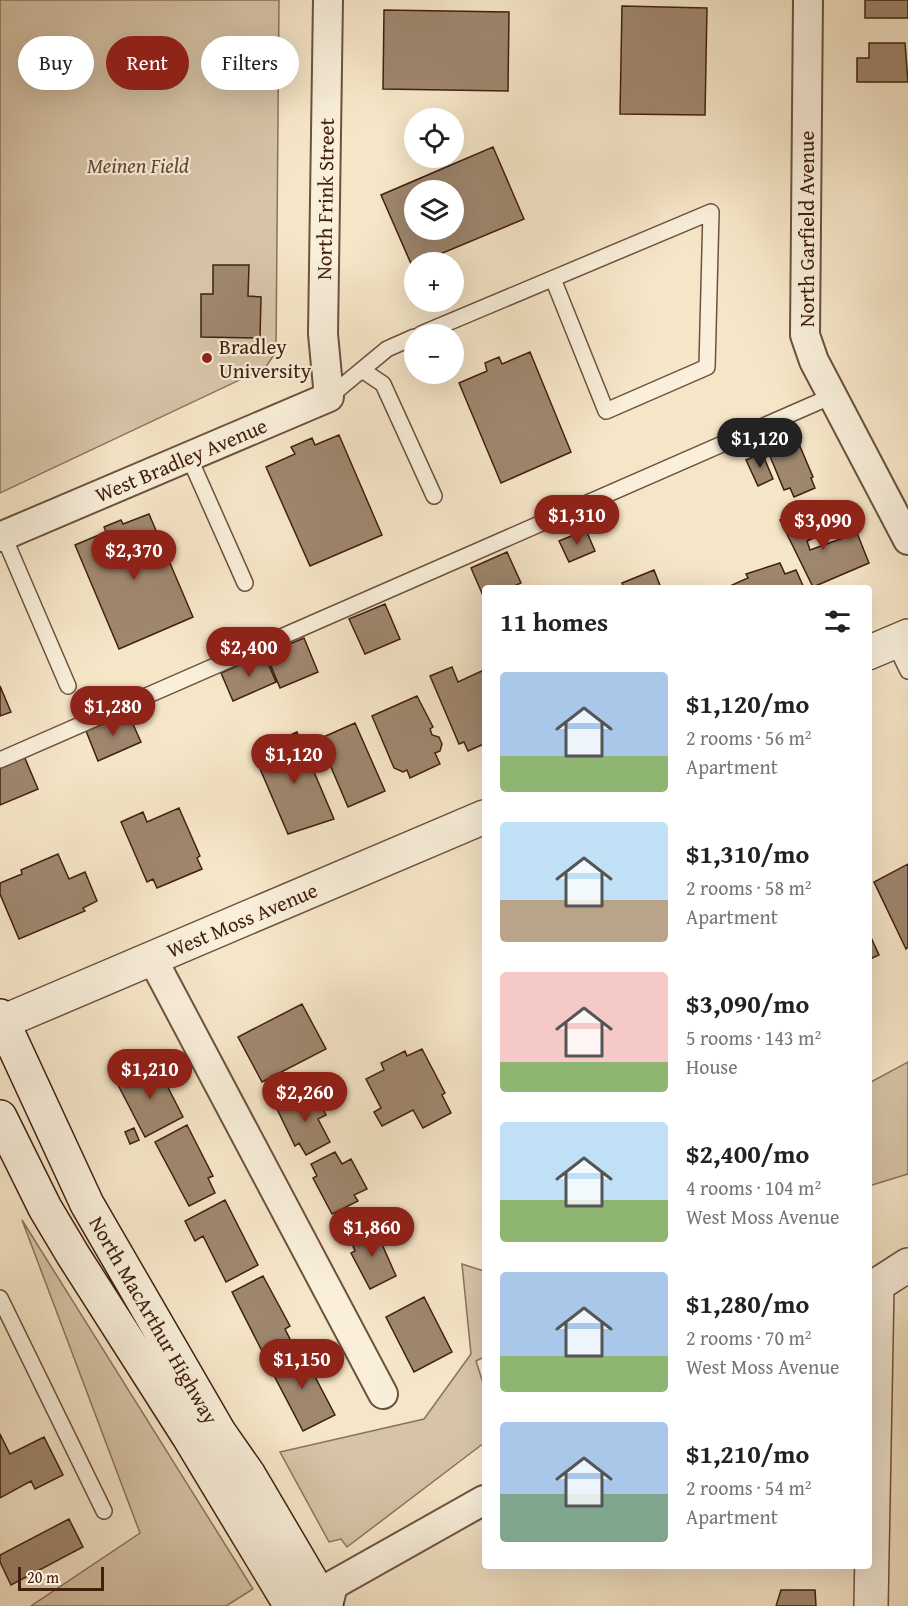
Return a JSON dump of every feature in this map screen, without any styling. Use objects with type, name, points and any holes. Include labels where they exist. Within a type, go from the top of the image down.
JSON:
[{"type":"main road","name":"West Moss Avenue","points":[[1,1020],[482,818]]},
{"type":"main road","name":"North MacArthur Highway","points":[[1,1020],[87,1204],[219,1432],[249,1475],[327,1606]]},
{"type":"main road","name":"North MacArthur Highway","points":[[0,1117],[45,1208],[189,1437],[291,1606]]},
{"type":"main road","points":[[872,1606],[873,1287],[908,1265]]},
{"type":"street","name":"North Frink Street","points":[[328,0],[323,334],[329,397]]},
{"type":"street","name":"North Garfield Avenue","points":[[808,0],[804,328],[809,350],[908,540]]},
{"type":"street","name":"West Bradley Avenue","points":[[2,537],[329,397]]},
{"type":"street","points":[[152,958],[383,1394]]},
{"type":"street","points":[[327,1606],[333,1585],[482,1501]]},
{"type":"lane","points":[[445,324],[711,212],[708,367],[606,411],[553,279]]},
{"type":"lane","points":[[329,397],[387,349],[404,341]]},
{"type":"lane","points":[[362,370],[383,384],[434,496]]},
{"type":"lane","points":[[0,760],[832,396]]},
{"type":"lane","points":[[189,457],[245,583]]},
{"type":"lane","points":[[2,537],[68,686]]},
{"type":"lane","points":[[0,1298],[104,1511]]},
{"type":"green space","name":"Meinen Field","points":[[0,0],[279,0],[279,36],[201,36],[201,90],[278,90],[276,352],[265,368],[0,493]]},
{"type":"green space","points":[[908,1062],[908,1174],[872,1185],[872,1081]]},
{"type":"green space","points":[[22,1220],[253,1589],[226,1606],[31,1606],[140,1533]]},
{"type":"green space","points":[[462,1264],[482,1270],[482,1358],[476,1361],[482,1380],[482,1445],[347,1547],[341,1539],[329,1542],[280,1452],[424,1419],[471,1354]]},
{"type":"building","points":[[865,0],[908,0],[908,18],[865,18]]},
{"type":"building","points":[[622,6],[707,8],[705,115],[620,114]]},
{"type":"building","points":[[384,10],[509,12],[508,91],[383,89]]},
{"type":"building","points":[[869,43],[905,43],[908,82],[857,82],[857,58],[869,58]]},
{"type":"building","points":[[493,147],[524,219],[445,252],[406,252],[381,195],[404,185],[404,240],[464,240],[464,180],[416,180],[444,168],[464,168],[464,159]]},
{"type":"building","points":[[213,265],[249,265],[248,296],[261,297],[260,338],[201,337],[201,294],[213,294]]},
{"type":"building","points":[[530,352],[571,452],[501,483],[459,384],[464,384],[464,381],[487,371],[485,363],[499,357],[502,364]]},
{"type":"building","points":[[339,435],[382,535],[310,566],[266,467],[295,454],[291,447],[312,438],[315,445]]},
{"type":"building","points":[[796,437],[813,477],[811,478],[815,488],[794,497],[790,488],[784,490],[767,449]]},
{"type":"building","points":[[762,453],[773,479],[758,486],[746,460]]},
{"type":"building","points":[[804,510],[816,537],[807,541],[810,550],[857,533],[869,563],[818,585],[812,585],[780,520]]},
{"type":"building","points":[[149,514],[193,617],[119,649],[75,545],[106,532],[104,527],[121,520],[123,524]]},
{"type":"building","points":[[586,530],[595,551],[569,562],[559,541]]},
{"type":"building","points":[[507,552],[521,583],[482,585],[482,593],[471,568]]},
{"type":"building","points":[[780,563],[785,574],[796,570],[803,585],[732,585],[748,578],[746,574]]},
{"type":"building","points":[[654,570],[660,585],[623,585],[622,583]]},
{"type":"building","points":[[385,604],[400,639],[365,654],[349,619]]},
{"type":"building","points":[[304,638],[318,672],[280,688],[266,654]]},
{"type":"building","points":[[264,654],[276,682],[233,701],[221,673]]},
{"type":"building","points":[[452,667],[458,682],[482,671],[482,745],[468,751],[464,742],[459,744],[430,676]]},
{"type":"building","points":[[0,686],[11,712],[0,716]]},
{"type":"building","points":[[417,696],[433,727],[430,729],[432,735],[439,737],[442,744],[440,751],[435,753],[440,764],[410,778],[407,770],[403,772],[394,768],[372,716]]},
{"type":"building","points":[[128,713],[141,742],[98,761],[86,731]]},
{"type":"building","points":[[355,723],[385,791],[348,807],[319,739]]},
{"type":"building","points":[[297,732],[334,819],[288,834],[255,757],[265,753],[263,747]]},
{"type":"building","points":[[24,756],[38,789],[0,805],[0,766]]},
{"type":"building","points":[[179,808],[200,856],[197,858],[202,869],[157,888],[153,879],[147,882],[121,822],[143,812],[147,822]]},
{"type":"building","points":[[58,854],[69,879],[85,872],[97,901],[83,908],[85,911],[19,939],[0,894],[0,883],[22,874],[21,870]]},
{"type":"building","points":[[908,864],[908,947],[906,949],[874,882]]},
{"type":"building","points":[[872,940],[879,955],[872,958]]},
{"type":"building","points":[[302,1004],[326,1049],[262,1082],[238,1037]]},
{"type":"building","points":[[422,1049],[445,1093],[442,1095],[451,1113],[423,1128],[413,1110],[382,1126],[374,1112],[381,1108],[366,1079],[384,1070],[381,1063],[405,1051],[407,1056]]},
{"type":"building","points":[[157,1066],[183,1117],[145,1137],[116,1081],[141,1069],[143,1073]]},
{"type":"building","points":[[313,1091],[326,1115],[318,1119],[330,1142],[306,1155],[299,1143],[295,1146],[277,1109]]},
{"type":"building","points":[[187,1125],[213,1176],[208,1178],[215,1193],[189,1206],[155,1142]]},
{"type":"building","points":[[134,1128],[139,1140],[130,1144],[125,1132]]},
{"type":"building","points":[[335,1152],[342,1164],[351,1159],[367,1189],[354,1195],[358,1201],[332,1214],[313,1178],[317,1176],[311,1164]]},
{"type":"building","points":[[225,1200],[258,1265],[226,1282],[203,1236],[195,1241],[185,1221]]},
{"type":"building","points":[[374,1226],[396,1276],[370,1289],[351,1253],[355,1251],[350,1239]]},
{"type":"building","points":[[263,1276],[290,1326],[285,1329],[292,1343],[265,1357],[232,1292]]},
{"type":"building","points":[[424,1297],[452,1352],[414,1372],[386,1317]]},
{"type":"building","points":[[301,1350],[335,1415],[303,1431],[269,1366]]},
{"type":"building","points":[[0,1434],[10,1454],[44,1437],[63,1475],[35,1489],[31,1481],[0,1498]]},
{"type":"building","points":[[69,1519],[83,1547],[11,1585],[0,1562],[0,1555]]},
{"type":"building","points":[[781,1590],[815,1590],[816,1606],[776,1606]]},
{"type":"place","name":"Bradley University","points":[[207,358]]}]
